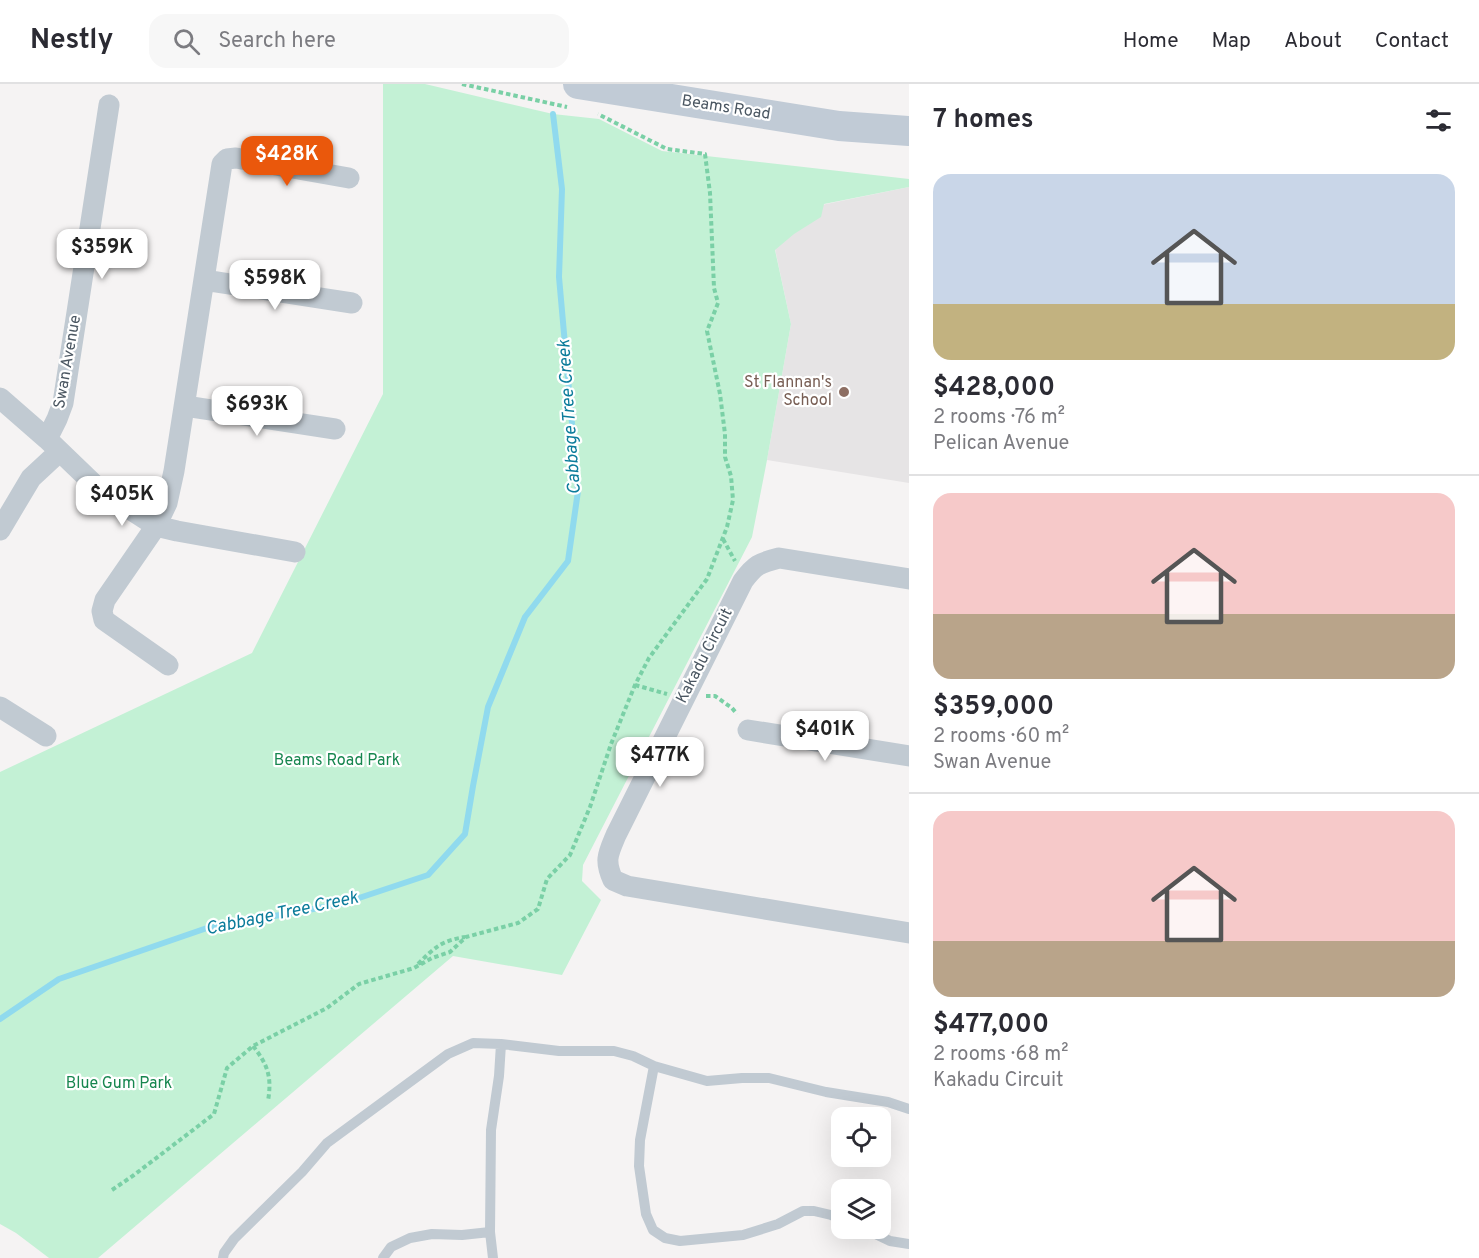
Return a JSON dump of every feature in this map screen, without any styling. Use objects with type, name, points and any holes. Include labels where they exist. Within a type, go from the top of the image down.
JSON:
[{"type":"main road","name":"Beams Road","points":[[578,97],[839,126],[909,131]]},
{"type":"main road","name":"Beams Road","points":[[839,126],[909,144]]},
{"type":"street","name":"Swan Avenue","points":[[53,445],[57,419],[63,403],[109,105]]},
{"type":"street","points":[[168,665],[104,620],[102,611],[105,600],[156,526],[167,503],[222,164],[227,159],[236,158],[349,178]]},
{"type":"street","points":[[204,280],[352,303]]},
{"type":"street","points":[[0,398],[100,490],[156,526],[295,552]]},
{"type":"street","points":[[184,406],[335,429]]},
{"type":"street","points":[[0,530],[53,445]]},
{"type":"street","name":"Kakadu Circuit","points":[[909,579],[779,558],[754,567],[743,581],[683,698],[608,852],[607,867],[613,880],[627,886],[909,933]]},
{"type":"street","points":[[0,708],[46,736]]},
{"type":"street","points":[[748,730],[909,756]]},
{"type":"lane","points":[[223,1258],[234,1239],[302,1172],[327,1143],[448,1054],[473,1043],[559,1051],[614,1051],[633,1056],[654,1066],[707,1081],[770,1078],[826,1092],[888,1102],[909,1109]]},
{"type":"lane","points":[[493,1258],[490,1232],[491,1131],[501,1044]]},
{"type":"lane","points":[[654,1066],[640,1140],[639,1166],[646,1214],[652,1230],[664,1238],[680,1241],[743,1235],[778,1224],[803,1211],[831,1215]]},
{"type":"lane","points":[[383,1258],[391,1247],[410,1238],[432,1234],[462,1235],[490,1232]]},
{"type":"lane","points":[[886,1239],[909,1244]]},
{"type":"path","points":[[462,84],[578,97]]},
{"type":"path","points":[[414,968],[434,948],[448,940],[518,923],[538,909],[547,879],[570,855],[635,685],[649,658],[707,579],[723,539],[733,500],[731,476],[725,457],[725,434],[720,394],[707,331],[718,303],[714,288],[710,193],[705,154],[667,149],[603,116],[589,112]]},
{"type":"path","points":[[635,685],[683,698]]},
{"type":"path","points":[[715,696],[732,708]]},
{"type":"path","points":[[112,1190],[214,1114],[227,1068],[254,1046],[327,1008],[359,984],[414,968],[432,958],[450,952],[466,937]]},
{"type":"path","points":[[254,1046],[269,1073],[268,1101]]},
{"type":"shaded area","name":"St Flannan's School","points":[[909,187],[909,483],[767,460],[791,324],[768,216]]},
{"type":"green space","points":[[383,84],[425,84],[553,114],[599,119],[662,151],[909,179],[909,187],[824,204],[821,217],[794,234],[775,250],[791,324],[752,537],[583,865],[582,881],[601,900],[562,975],[453,956],[98,1258],[49,1258],[0,1224],[0,772],[252,653],[383,394]]},
{"type":"waterway","name":"Cabbage Tree Creek","points":[[0,1019],[59,979],[207,928],[341,904],[428,875],[465,834],[488,707],[525,617],[568,561],[578,491],[559,277],[562,189],[553,114]]},
{"type":"place","name":"St Flannan's School","points":[[844,392]]},
{"type":"park label","name":"Beams Road Park","points":[[337,761]]},
{"type":"park label","name":"Blue Gum Park","points":[[119,1084]]}]
